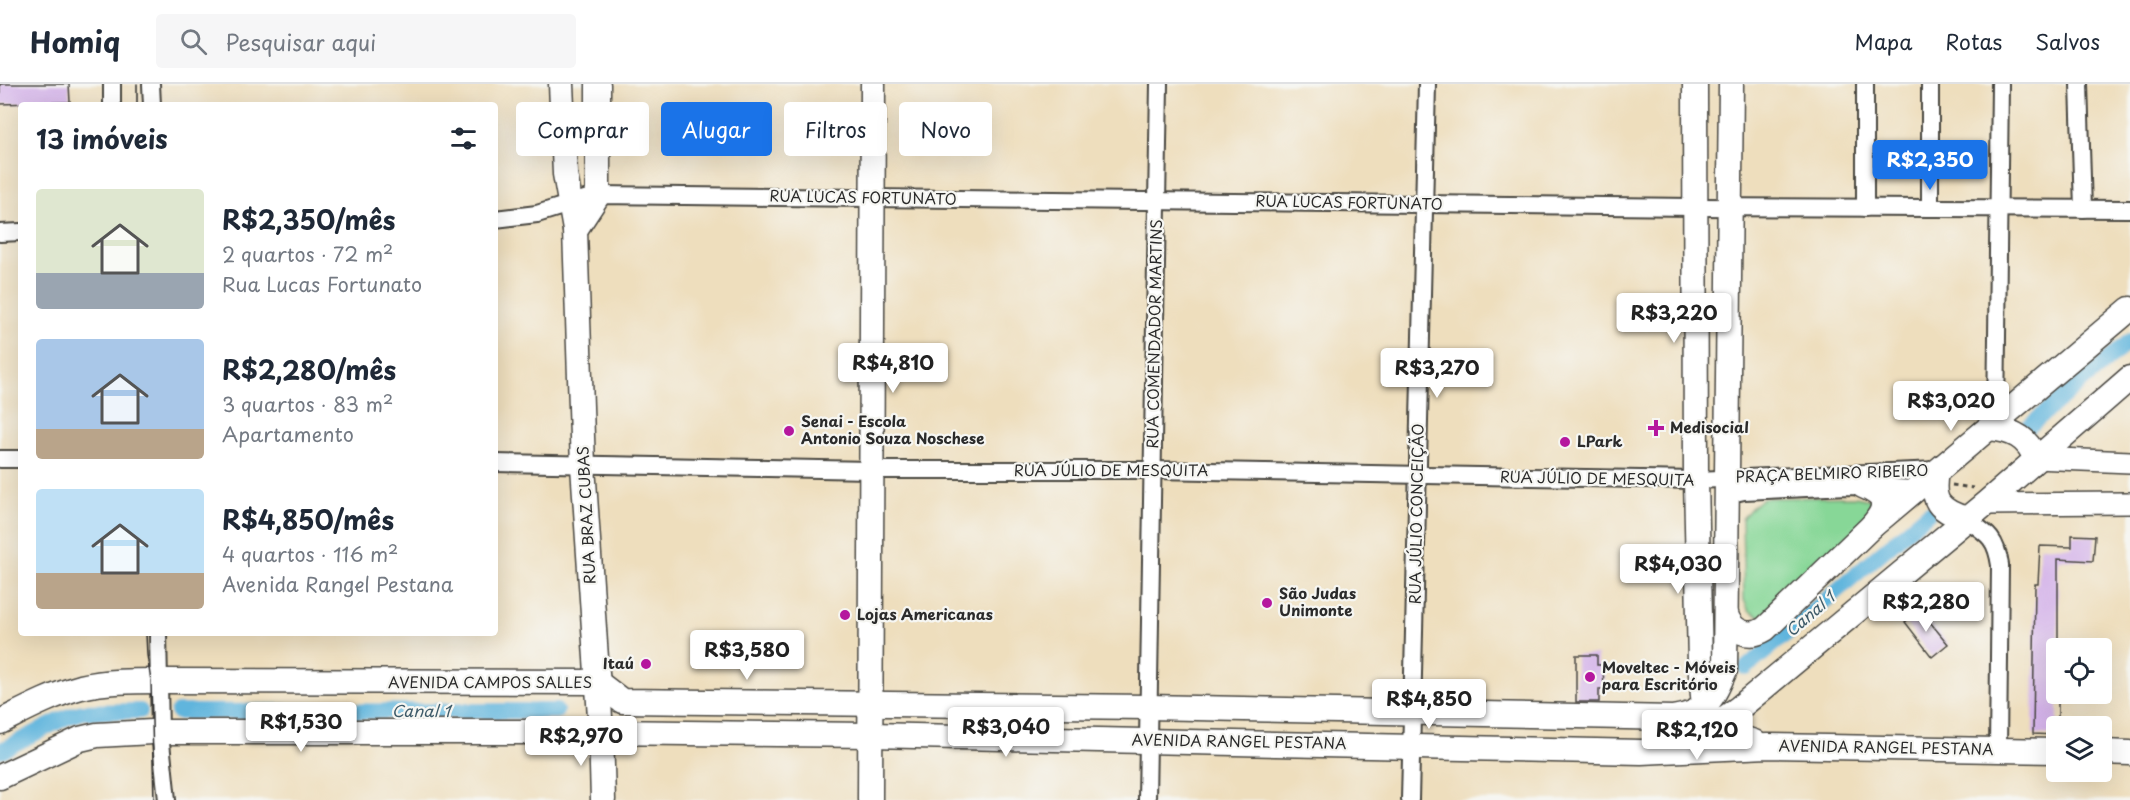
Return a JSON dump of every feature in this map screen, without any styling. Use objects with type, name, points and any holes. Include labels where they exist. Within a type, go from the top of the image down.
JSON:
[{"type":"main road","name":"RUA BRAZ CUBAS","points":[[561,84],[565,174],[575,230],[583,466],[601,732],[603,800]]},
{"type":"main road","points":[[575,230],[598,195],[598,84]]},
{"type":"main road","points":[[870,800],[873,84]]},
{"type":"main road","points":[[1695,84],[1696,480],[1700,664],[1706,710],[1736,737],[1767,746]]},
{"type":"main road","points":[[1656,751],[1684,744],[1706,710],[1725,670],[1731,84]]},
{"type":"main road","points":[[1726,614],[1730,624],[1738,632],[1749,634],[1760,632],[1871,527],[1931,481],[1993,424],[2130,309]]},
{"type":"main road","points":[[871,703],[1673,718],[1706,710],[1739,708],[2130,378]]},
{"type":"main road","points":[[1993,424],[2011,431],[2030,444],[2035,458]]},
{"type":"main road","points":[[1931,481],[1943,508],[1952,514],[1975,511]]},
{"type":"main road","points":[[1863,486],[1879,495],[1884,505],[1883,511],[1871,527]]},
{"type":"main road","name":"AVENIDA CAMPOS SALLES","points":[[0,722],[46,699],[82,687],[120,682],[159,681],[597,682],[622,701],[871,703]]},
{"type":"main road","points":[[0,777],[80,739],[96,735],[601,732]]},
{"type":"main road","name":"AVENIDA RANGEL PESTANA","points":[[601,732],[871,735],[1656,751],[1767,746],[2046,751]]},
{"type":"main road","points":[[2112,752],[2130,753]]},
{"type":"street","points":[[112,84],[112,102]]},
{"type":"street","points":[[151,84],[152,102]]},
{"type":"street","name":"RUA COMENDADOR MARTINS","points":[[1147,800],[1159,84]]},
{"type":"street","name":"RUA JÚLIO CONCEIÇÃO","points":[[1410,800],[1427,84]]},
{"type":"street","points":[[1865,84],[1865,208]]},
{"type":"street","points":[[1930,84],[1930,208]]},
{"type":"street","points":[[1993,424],[2000,84]]},
{"type":"street","points":[[2079,84],[2083,209]]},
{"type":"street","name":"RUA LUCAS FORTUNATO","points":[[498,219],[521,217],[598,195],[1694,207],[2130,209]]},
{"type":"street","points":[[0,233],[18,232]]},
{"type":"street","points":[[2035,458],[2130,462]]},
{"type":"street","points":[[0,459],[18,459]]},
{"type":"street","name":"RUA JÚLIO DE MESQUITA","points":[[498,463],[871,470],[1152,470],[1696,480],[1727,486]]},
{"type":"street","name":"PRAÇA BELMIRO RIBEIRO","points":[[1727,486],[1931,481]]},
{"type":"street","name":"PRAÇA BELMIRO RIBEIRO","points":[[1727,486],[1744,490],[1931,481]]},
{"type":"street","points":[[1998,749],[2000,565],[1998,549],[1975,511],[2130,503]]},
{"type":"street","points":[[158,636],[160,733],[167,800]]},
{"type":"green space","points":[[1855,497],[1871,500],[1878,510],[1764,619],[1749,611],[1744,600],[1742,519],[1752,507],[1763,498]]},
{"type":"building","points":[[0,84],[69,84],[70,102],[0,104]]},
{"type":"building","points":[[2072,535],[2095,536],[2093,561],[2058,559],[2058,638],[2046,638],[2046,704],[2058,704],[2058,716],[2046,716],[2046,735],[2033,734],[2035,584],[2038,584],[2040,546],[2072,547]]},
{"type":"building","points":[[1920,610],[1948,644],[1932,657],[1905,622]]},
{"type":"building","name":"Moveltec - Móveis para Escritório","points":[[1576,655],[1597,655],[1597,665],[1603,665],[1604,689],[1599,689],[1599,702],[1576,702]]},
{"type":"waterway","name":"Canal 1","points":[[2028,427],[2130,341]]},
{"type":"waterway","name":"Canal 1","points":[[1746,668],[1928,513]]},
{"type":"waterway","name":"Canal 1","points":[[0,751],[67,717],[83,712],[140,711]]},
{"type":"waterway","name":"Canal 1","points":[[178,712],[556,711]]},
{"type":"tram line","points":[[137,84],[137,102]]},
{"type":"tram line","points":[[146,636],[151,681],[154,800]]},
{"type":"place","name":"Medisocial","points":[[1656,428]]},
{"type":"place","name":"Senai - Escola Antonio Souza Noschese","points":[[789,431]]},
{"type":"place","name":"LPark","points":[[1565,442]]},
{"type":"place","name":"São Judas Unimonte","points":[[1267,603]]},
{"type":"place","name":"Lojas Americanas","points":[[845,615]]},
{"type":"place","name":"Itaú","points":[[646,664]]},
{"type":"place","name":"Moveltec - Móveis para Escritório","points":[[1590,677]]}]
